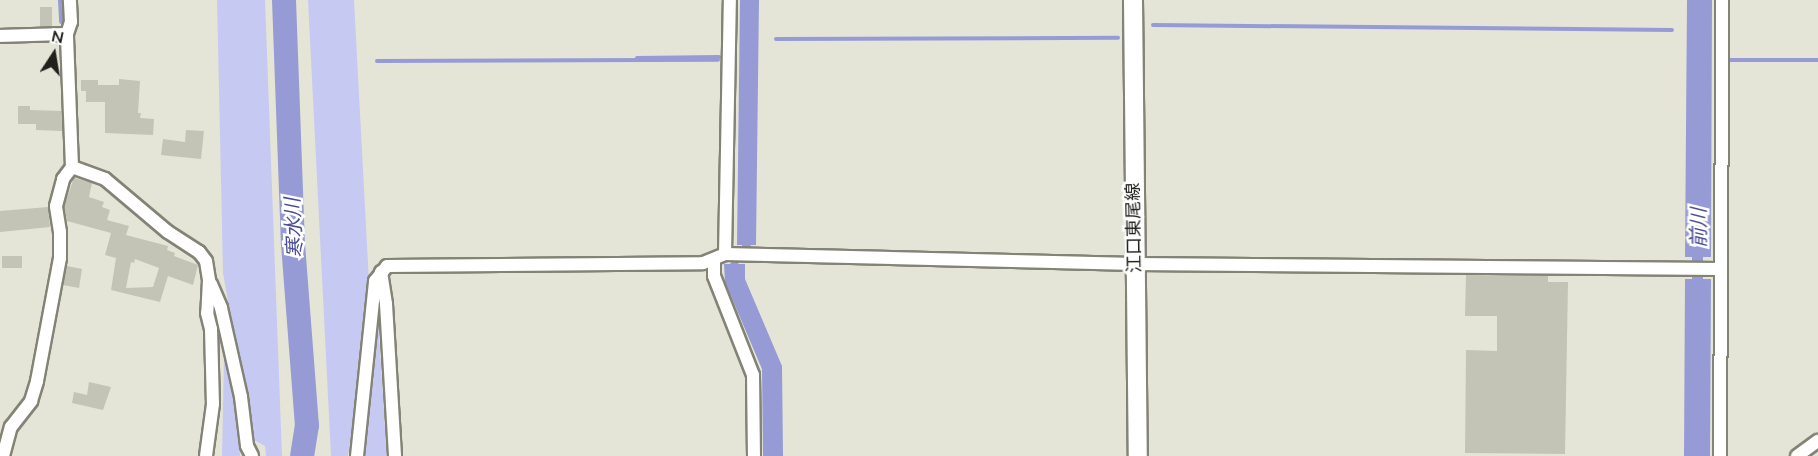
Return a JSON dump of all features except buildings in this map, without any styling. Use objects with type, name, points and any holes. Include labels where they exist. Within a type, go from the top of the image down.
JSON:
[{"type":"main road","name":"江口東尾線","points":[[1133,0],[1138,456]]},
{"type":"street","points":[[3,456],[11,427],[31,401],[38,381],[60,258],[60,232],[56,206],[63,179],[72,167],[67,34],[71,22],[70,0]]},
{"type":"street","points":[[730,0],[736,254]]},
{"type":"street","points":[[1720,456],[1722,0]]},
{"type":"street","points":[[0,36],[67,34]]},
{"type":"street","points":[[72,167],[105,179],[168,232],[199,252],[206,261],[209,280],[207,314],[211,329],[213,404],[206,456]]},
{"type":"street","points":[[357,456],[356,446],[375,281],[387,266],[714,261],[736,254],[1135,264],[1720,269]]},
{"type":"street","points":[[714,261],[714,276],[753,375],[754,456]]},
{"type":"street","points":[[381,271],[386,304],[395,456]]},
{"type":"street","points":[[209,280],[221,308],[242,397],[247,446],[252,456]]},
{"type":"street","points":[[1797,456],[1818,441]]},
{"type":"shaded area","points":[[217,0],[265,0],[282,456],[266,456],[265,446],[252,439],[223,273]]},
{"type":"shaded area","points":[[308,0],[354,0],[370,301],[348,456],[331,456]]},
{"type":"shaded area","points":[[378,320],[387,456],[364,456],[364,446]]},
{"type":"shaded area","points":[[224,356],[237,407],[240,456],[222,456]]},
{"type":"water","points":[[740,0],[759,0],[756,245],[751,245],[738,264],[745,264],[745,279],[782,366],[783,456],[763,456],[762,369],[725,282],[724,264],[730,264],[743,249],[742,245],[737,245]]},
{"type":"water","name":"前川","points":[[1687,0],[1712,0],[1711,257],[1703,257],[1703,279],[1711,279],[1710,456],[1684,456],[1685,279],[1692,279],[1692,257],[1685,257]]},
{"type":"waterway","points":[[60,0],[61,22]]},
{"type":"waterway","name":"寒水川","points":[[284,0],[293,244],[307,425],[302,456]]},
{"type":"waterway","points":[[1153,25],[1672,30]]},
{"type":"waterway","points":[[776,39],[1118,38]]},
{"type":"waterway","points":[[637,58],[719,57]]},
{"type":"waterway","points":[[377,61],[718,60]]},
{"type":"waterway","points":[[1730,60],[1818,60]]}]
